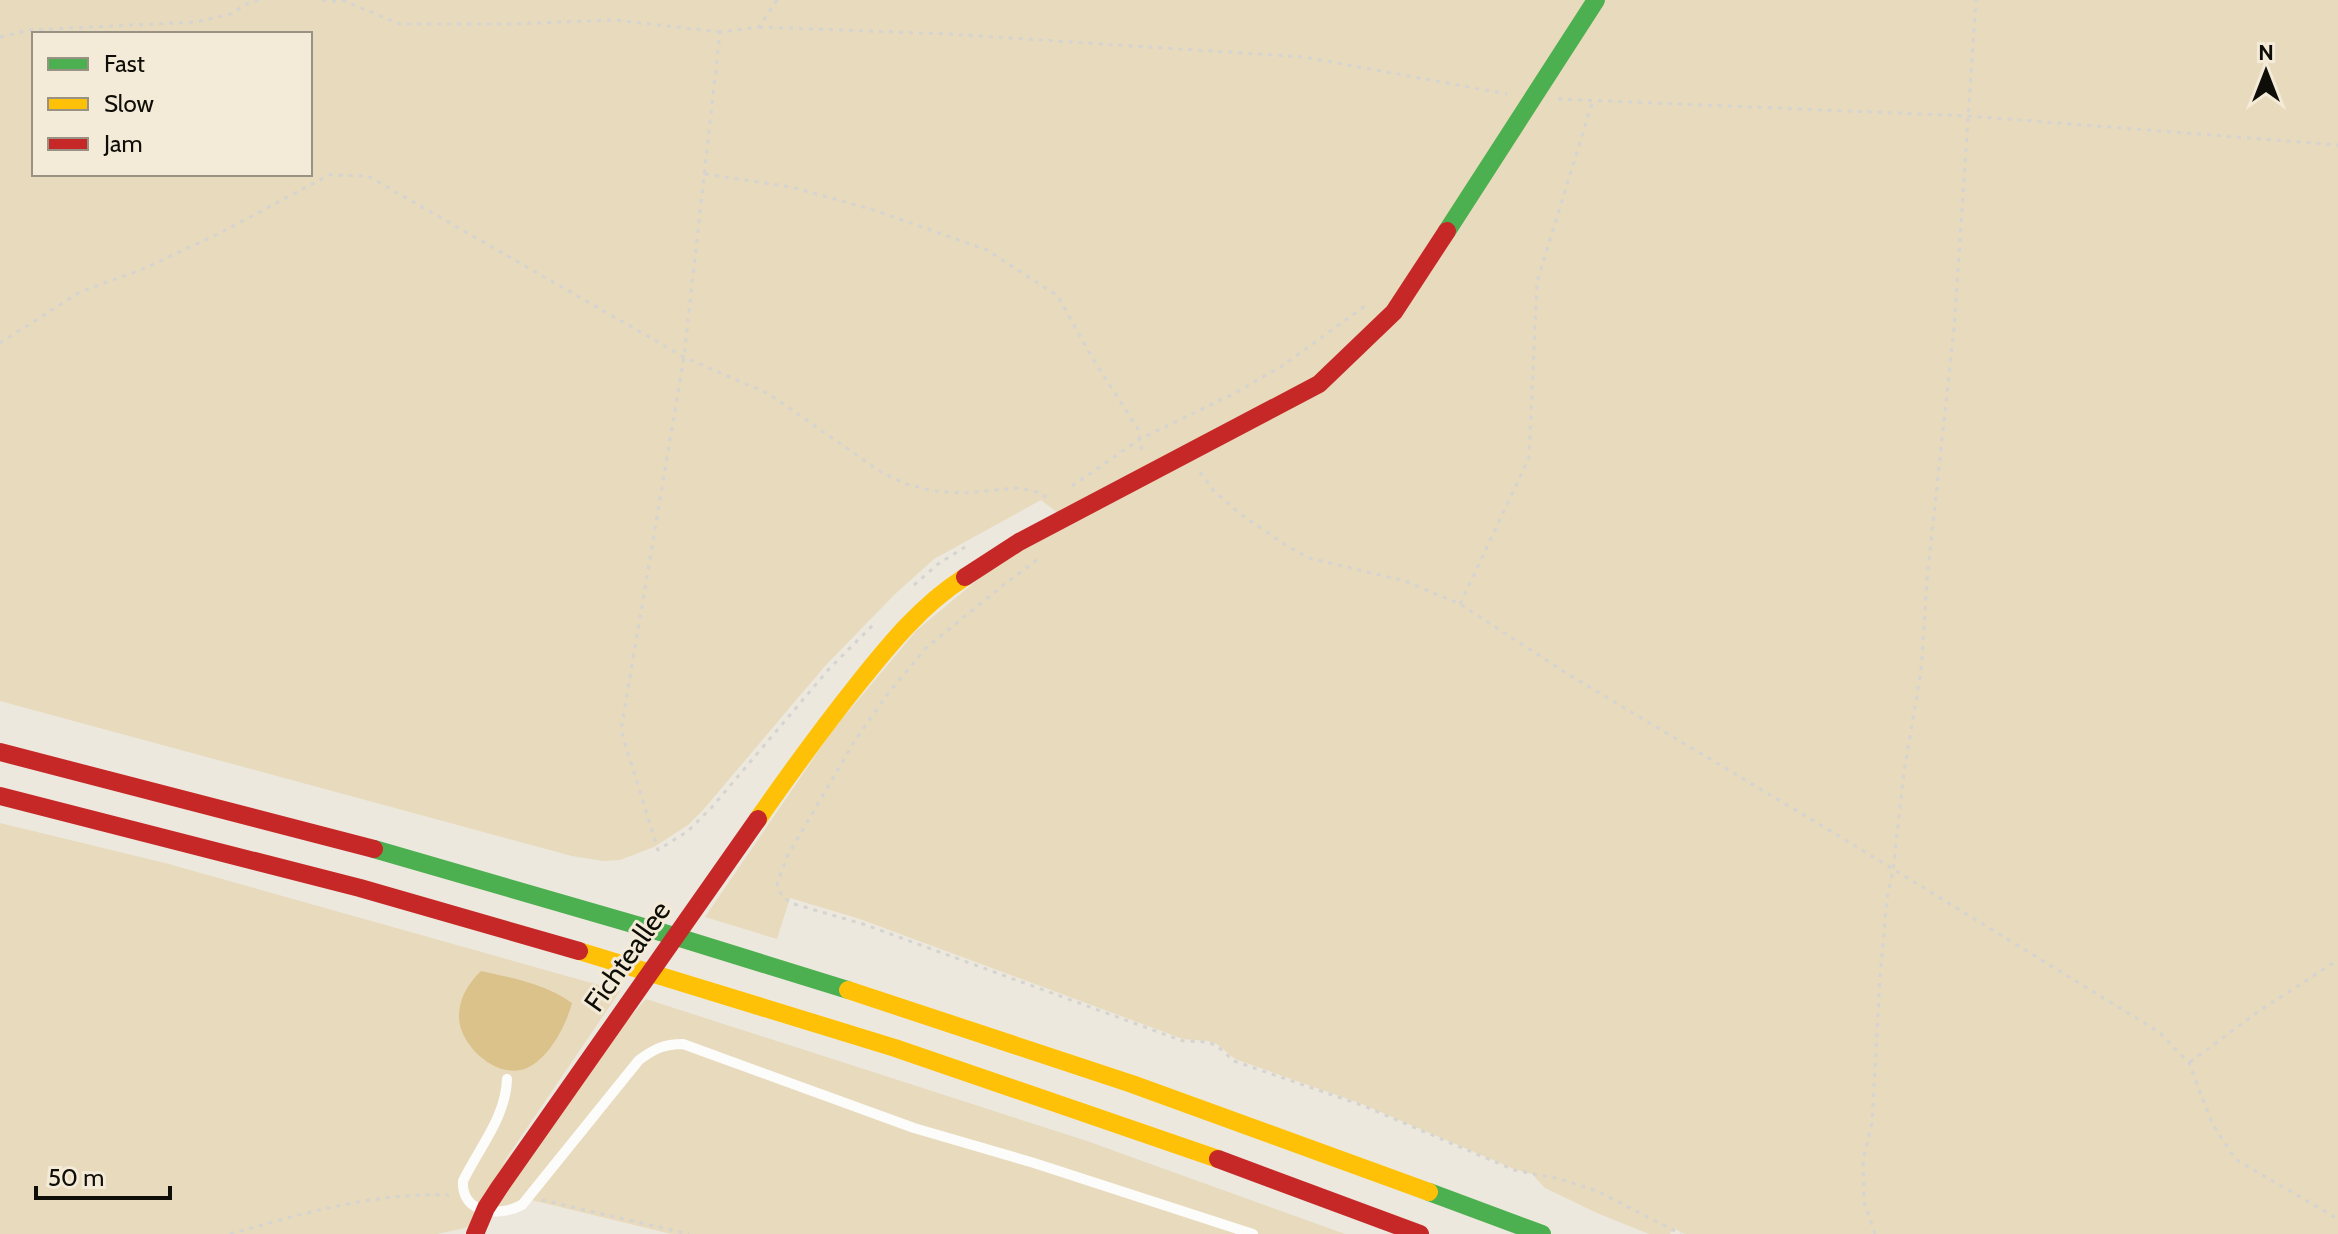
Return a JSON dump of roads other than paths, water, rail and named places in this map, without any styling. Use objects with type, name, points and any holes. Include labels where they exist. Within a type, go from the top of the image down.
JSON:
[{"type":"main road","name":"Fichteallee","points":[[475,1234],[485,1211],[608,1031],[833,714],[879,655],[923,609],[985,563],[1319,384],[1394,312],[1596,0]]},
{"type":"main road","points":[[0,752],[328,836],[729,952],[954,1024],[1221,1115],[1542,1234]]},
{"type":"main road","points":[[0,796],[417,905],[708,991],[1169,1142],[1420,1234]]},
{"type":"lane","points":[[507,1079],[507,1095],[501,1113],[463,1181],[464,1195],[473,1206],[485,1211],[511,1211],[522,1205],[639,1060],[655,1049],[669,1044],[683,1044],[914,1128],[1034,1163],[1253,1234]]}]
